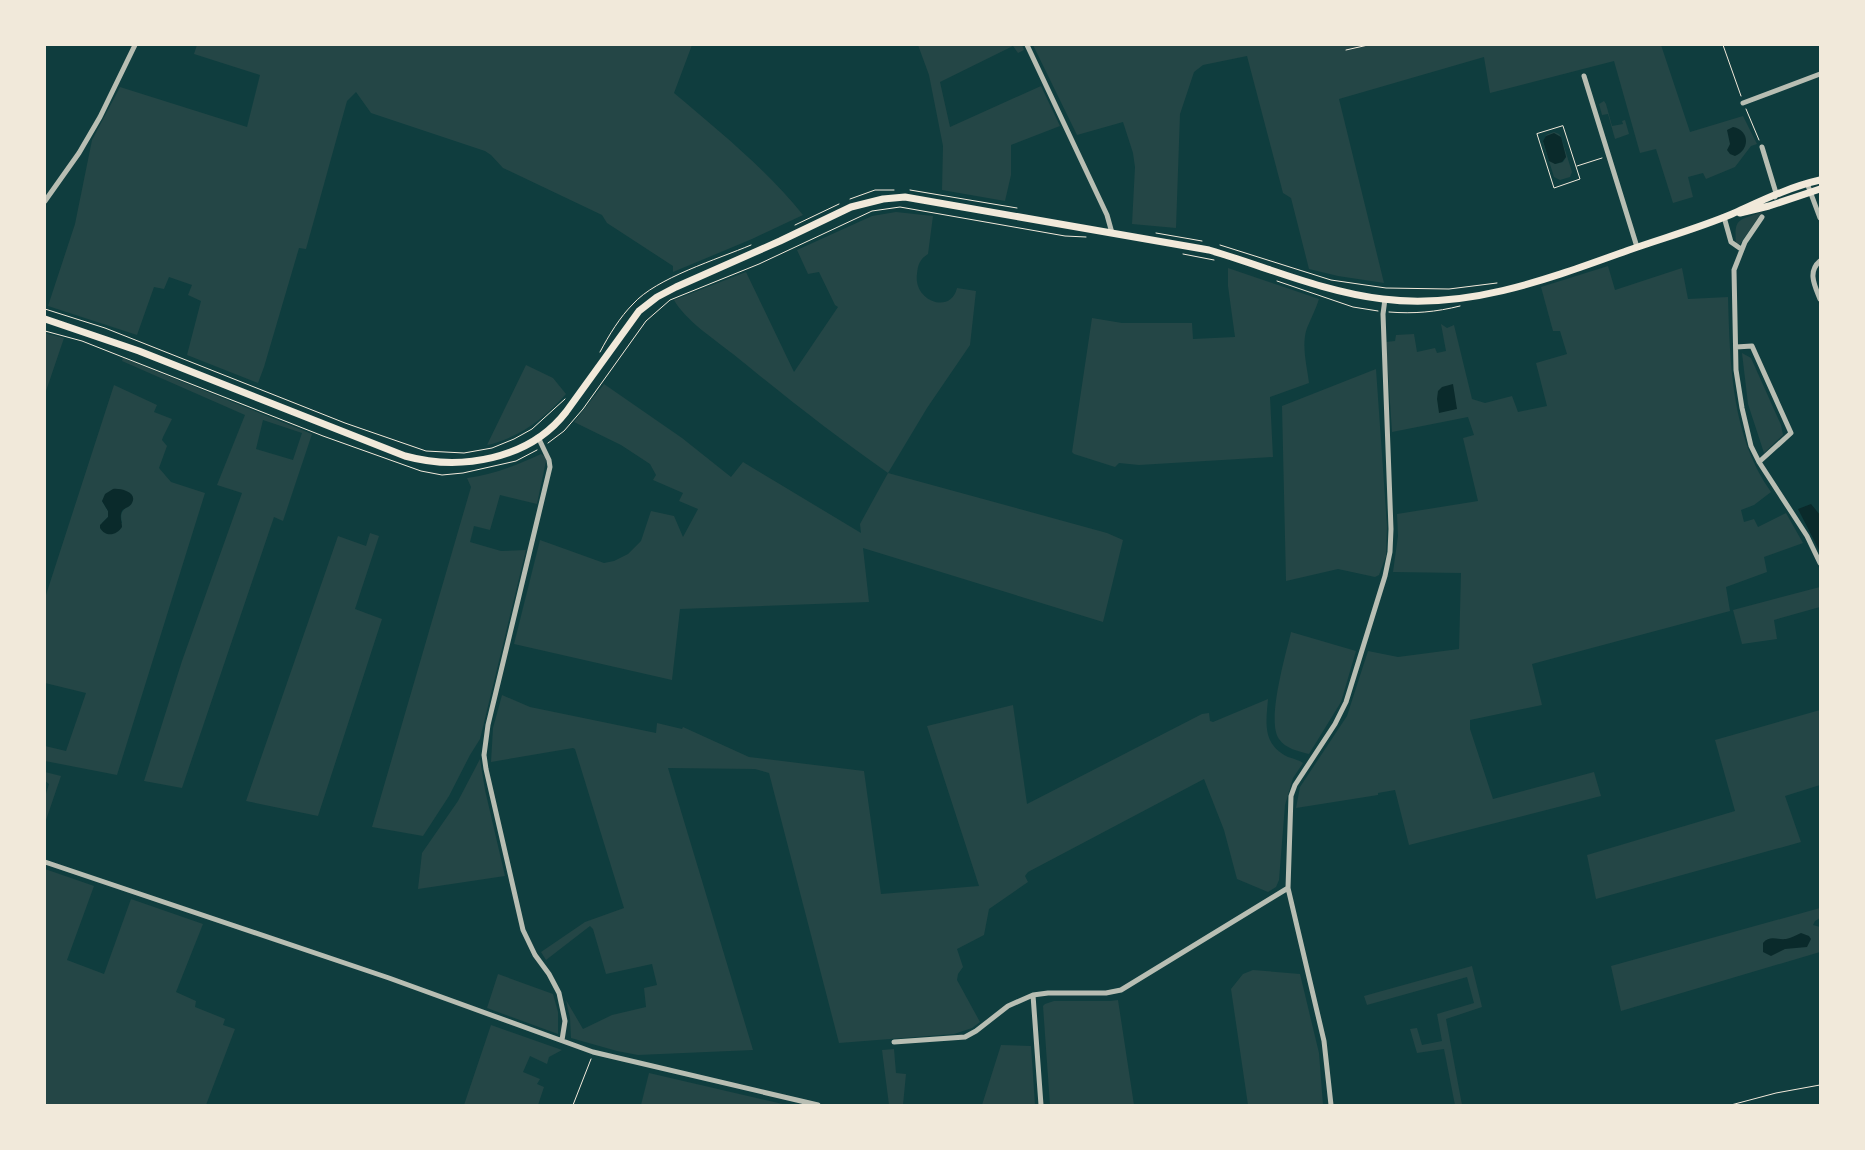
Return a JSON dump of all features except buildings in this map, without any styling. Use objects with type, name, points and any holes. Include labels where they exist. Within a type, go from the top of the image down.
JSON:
[{"type":"main road","points":[[45,319],[139,351],[404,456],[419,460],[452,463],[473,462],[494,458],[516,449],[538,437],[560,419],[639,311],[657,297],[780,242],[851,207],[883,198],[905,197],[1209,250],[1252,262],[1293,278],[1331,289],[1385,299],[1440,300],[1486,294],[1528,285],[1724,217],[1776,193],[1820,180]]},
{"type":"main road","points":[[1732,214],[1769,206],[1820,189]]},
{"type":"street","points":[[45,201],[100,117],[135,45]]},
{"type":"street","points":[[1027,45],[1107,215],[1112,233]]},
{"type":"street","points":[[1743,103],[1820,74]]},
{"type":"street","points":[[1584,76],[1637,247]]},
{"type":"street","points":[[1762,147],[1776,193],[1769,206]]},
{"type":"street","points":[[1806,183],[1820,218]]},
{"type":"street","points":[[1724,217],[1730,242],[1741,249]]},
{"type":"street","points":[[1762,217],[1741,249],[1734,270],[1736,370],[1742,408],[1751,446],[1759,462],[1807,536],[1820,563]]},
{"type":"street","points":[[1820,261],[1814,267],[1812,278],[1820,299]]},
{"type":"street","points":[[1331,1105],[1324,1040],[1288,888],[1291,796],[1295,786],[1335,724],[1346,702],[1385,576],[1390,552],[1391,530],[1383,314],[1385,299]]},
{"type":"street","points":[[1736,347],[1752,346],[1791,433],[1759,462]]},
{"type":"street","points":[[538,437],[549,460],[550,467],[488,725],[484,755],[523,930],[535,955],[549,974],[559,993],[565,1021],[562,1040]]},
{"type":"street","points":[[45,862],[398,981],[594,1052],[818,1105]]},
{"type":"street","points":[[894,1042],[965,1037],[976,1031],[1008,1006],[1033,994],[1120,990],[1288,888]]},
{"type":"street","points":[[1033,994],[1041,1105]]},
{"type":"path","points":[[1346,50],[1368,45]]},
{"type":"path","points":[[1563,126],[1576,166],[1580,179],[1554,188],[1537,134],[1563,126]]},
{"type":"path","points":[[1576,166],[1609,156]]},
{"type":"path","points":[[847,200],[875,190],[899,190]]},
{"type":"path","points":[[908,190],[1020,209]]},
{"type":"path","points":[[788,228],[840,204]]},
{"type":"path","points":[[45,331],[82,342],[323,436],[421,471],[442,475],[463,473],[516,462],[543,447],[564,431],[583,409],[646,320],[670,300],[759,264],[872,211],[900,207],[1065,236],[1089,237]]},
{"type":"path","points":[[596,357],[632,304],[642,295],[664,281],[753,244]]},
{"type":"path","points":[[1386,288],[1449,289],[1501,283],[1511,288]]},
{"type":"path","points":[[45,310],[113,331],[346,422],[426,451],[464,452],[492,448],[514,439],[532,428],[566,399]]},
{"type":"path","points":[[573,1105],[594,1052]]},
{"type":"path","points":[[1731,1105],[1776,1093],[1820,1085]]},
{"type":"shaded area","points":[[197,45],[692,45],[674,93],[758,166],[803,215],[752,239],[673,272],[673,266],[607,223],[602,215],[503,168],[485,151],[371,113],[356,92],[347,101],[306,249],[299,248],[258,383],[187,355],[201,301],[188,295],[192,285],[169,277],[164,289],[154,287],[137,335],[48,306],[75,224],[92,140],[120,87],[247,127],[260,75],[194,54]]},
{"type":"shaded area","points":[[918,45],[1022,45],[1024,50],[1018,53],[1013,46],[940,82],[950,127],[1041,86],[1060,126],[1011,145],[1011,175],[1005,201],[942,190],[943,146],[929,75]]},
{"type":"shaded area","points":[[1033,45],[1661,45],[1690,132],[1743,116],[1757,144],[1751,146],[1735,167],[1706,179],[1703,173],[1688,177],[1693,197],[1673,203],[1656,149],[1640,153],[1614,61],[1490,93],[1484,57],[1339,99],[1384,283],[1338,276],[1309,269],[1291,198],[1283,193],[1247,56],[1203,65],[1194,72],[1180,114],[1176,228],[1132,224],[1135,167],[1133,153],[1123,122],[1077,135]]},
{"type":"shaded area","points":[[1604,101],[1612,126],[1623,124],[1622,121],[1625,120],[1629,134],[1615,139],[1608,114],[1602,115],[1599,104]]},
{"type":"shaded area","points":[[1733,127],[1743,132],[1746,140],[1743,149],[1735,156],[1727,150],[1730,144],[1727,130]]},
{"type":"shaded area","points":[[1554,132],[1561,137],[1546,136],[1544,138],[1546,135]]},
{"type":"shaded area","points":[[1554,133],[1561,137],[1566,157],[1562,162],[1555,164],[1549,161],[1543,141],[1546,136]]},
{"type":"shaded area","points":[[1561,137],[1572,172],[1570,177],[1560,180],[1554,177],[1543,142],[1555,164],[1563,162],[1566,157]]},
{"type":"shaded area","points":[[896,212],[933,216],[928,254],[921,260],[919,265],[917,283],[926,297],[941,303],[948,301],[957,288],[976,291],[970,345],[927,408],[888,473],[848,445],[700,329],[685,315],[674,300],[746,272],[794,372],[838,307],[835,305],[819,272],[808,274],[797,250],[872,216]]},
{"type":"shaded area","points":[[1762,212],[1740,244],[1736,245],[1736,229],[1739,221]]},
{"type":"shaded area","points":[[1608,266],[1615,290],[1682,268],[1688,299],[1728,297],[1732,373],[1740,423],[1758,470],[1771,492],[1754,505],[1741,510],[1744,522],[1754,519],[1758,527],[1786,513],[1803,543],[1764,557],[1767,572],[1726,587],[1730,611],[1532,664],[1542,705],[1470,720],[1470,729],[1493,799],[1594,772],[1601,796],[1409,845],[1395,790],[1378,793],[1378,795],[1296,808],[1300,787],[1347,716],[1368,651],[1398,657],[1459,649],[1461,573],[1393,572],[1398,536],[1397,514],[1478,501],[1463,438],[1474,435],[1468,417],[1392,432],[1386,342],[1395,341],[1396,335],[1414,334],[1417,352],[1435,348],[1437,353],[1446,351],[1441,324],[1447,328],[1454,325],[1472,399],[1485,403],[1512,396],[1518,412],[1547,406],[1536,363],[1567,354],[1560,331],[1553,331],[1541,287]]},
{"type":"shaded area","points":[[1228,268],[1319,299],[1307,328],[1304,341],[1309,383],[1270,397],[1273,457],[1139,465],[1119,463],[1115,467],[1074,454],[1072,452],[1092,318],[1122,323],[1192,323],[1193,339],[1235,337],[1228,286]]},
{"type":"shaded area","points":[[45,333],[64,338],[45,394]]},
{"type":"shaded area","points":[[1742,353],[1751,358],[1781,425],[1783,435],[1764,453],[1748,404]]},
{"type":"shaded area","points":[[123,358],[312,434],[283,521],[274,517],[182,788],[144,781],[182,661],[242,493],[217,485],[245,415],[122,361]],"holes":[[[263,420],[302,433],[293,460],[256,449]]]},
{"type":"shaded area","points":[[526,365],[553,378],[566,394],[531,426],[499,442],[487,445]]},
{"type":"shaded area","points":[[1376,369],[1387,526],[1386,556],[1379,575],[1375,577],[1338,569],[1286,581],[1282,406]]},
{"type":"shaded area","points":[[604,384],[682,438],[731,477],[743,462],[861,533],[860,524],[888,473],[1107,533],[1123,540],[1103,622],[863,548],[869,602],[680,609],[672,680],[514,644],[540,540],[604,563],[614,561],[628,554],[641,541],[651,511],[674,516],[683,537],[698,509],[679,501],[683,493],[653,480],[656,475],[650,464],[621,445],[574,422]]},
{"type":"shaded area","points":[[1453,384],[1457,409],[1439,413],[1438,391],[1442,387]]},
{"type":"shaded area","points":[[114,385],[157,405],[154,412],[172,419],[162,440],[167,446],[159,468],[171,482],[205,493],[117,775],[45,761],[45,746],[66,751],[86,693],[45,683],[45,598]],"holes":[[[131,494],[131,503],[122,512],[122,523],[102,523],[108,517],[108,511],[102,501]]]},
{"type":"shaded area","points":[[541,454],[546,457],[546,461],[537,504],[500,495],[490,530],[474,526],[470,542],[501,551],[526,550],[480,739],[449,796],[423,836],[372,827],[471,487],[467,478],[505,469]]},
{"type":"shaded area","points":[[113,489],[120,489],[130,493],[133,499],[131,505],[122,512],[122,527],[120,530],[108,534],[100,528],[100,525],[108,517],[108,511],[102,501],[105,494]]},
{"type":"shaded area","points":[[1811,504],[1820,515],[1820,552],[1798,509]]},
{"type":"shaded area","points":[[370,533],[379,536],[355,609],[382,619],[318,816],[246,801],[338,536],[366,546]]},
{"type":"shaded area","points":[[1820,587],[1820,607],[1774,620],[1777,639],[1742,644],[1733,610]]},
{"type":"shaded area","points":[[1291,632],[1356,651],[1341,702],[1309,754],[1285,745],[1279,739],[1276,730],[1275,718],[1278,687]]},
{"type":"shaded area","points":[[502,695],[530,707],[656,733],[657,723],[682,729],[683,727],[749,757],[864,771],[881,894],[979,886],[927,726],[1013,705],[1027,804],[1202,714],[1209,713],[1210,721],[1213,722],[1268,699],[1267,724],[1270,739],[1280,752],[1303,763],[1293,778],[1285,805],[1279,880],[1276,887],[1268,892],[1237,879],[1224,830],[1204,779],[1028,872],[1025,876],[1028,882],[989,909],[984,935],[957,949],[963,967],[958,974],[957,980],[980,1022],[972,1028],[954,1034],[839,1043],[769,773],[755,769],[668,768],[753,1050],[638,1055],[571,1038],[570,1018],[566,1000],[583,1029],[612,1015],[646,1007],[644,988],[657,985],[652,964],[606,974],[593,929],[590,926],[546,960],[541,952],[585,922],[624,908],[575,749],[491,762],[493,728]]},
{"type":"shaded area","points":[[1820,710],[1820,785],[1785,796],[1801,842],[1596,899],[1587,855],[1735,811],[1715,740]]},
{"type":"shaded area","points":[[480,759],[485,790],[505,876],[418,889],[422,853],[458,801]]},
{"type":"shaded area","points":[[45,772],[61,776],[45,823],[45,797],[49,784],[45,781]]},
{"type":"shaded area","points":[[45,869],[94,886],[67,960],[104,974],[131,899],[203,924],[176,992],[196,1001],[195,1007],[225,1019],[223,1025],[235,1029],[206,1105],[45,1105]]},
{"type":"shaded area","points":[[1820,908],[1820,918],[1813,925],[1820,927],[1820,952],[1621,1011],[1611,966]]},
{"type":"shaded area","points":[[1801,933],[1809,936],[1811,939],[1807,947],[1785,949],[1771,956],[1763,952],[1763,943],[1768,939],[1786,939]]},
{"type":"shaded area","points":[[1472,966],[1482,1007],[1446,1019],[1462,1105],[1455,1105],[1444,1049],[1417,1053],[1410,1029],[1417,1028],[1422,1045],[1442,1041],[1437,1014],[1474,1003],[1467,977],[1367,1005],[1364,996]]},
{"type":"shaded area","points":[[1253,970],[1300,974],[1319,1053],[1323,1105],[1248,1105],[1231,989],[1243,974]]},
{"type":"shaded area","points":[[498,974],[553,994],[558,1012],[558,1034],[487,1008]]},
{"type":"shaded area","points":[[1118,1000],[1134,1105],[1050,1105],[1043,1006],[1054,1001]]},
{"type":"shaded area","points":[[491,1025],[562,1050],[549,1057],[547,1064],[530,1056],[523,1072],[540,1079],[537,1084],[544,1087],[538,1105],[464,1105]]},
{"type":"shaded area","points":[[1001,1045],[1031,1046],[1035,1105],[982,1105]]},
{"type":"shaded area","points":[[894,1049],[896,1073],[906,1074],[903,1105],[889,1105],[882,1050]]},
{"type":"shaded area","points":[[649,1073],[787,1105],[641,1105]]}]
